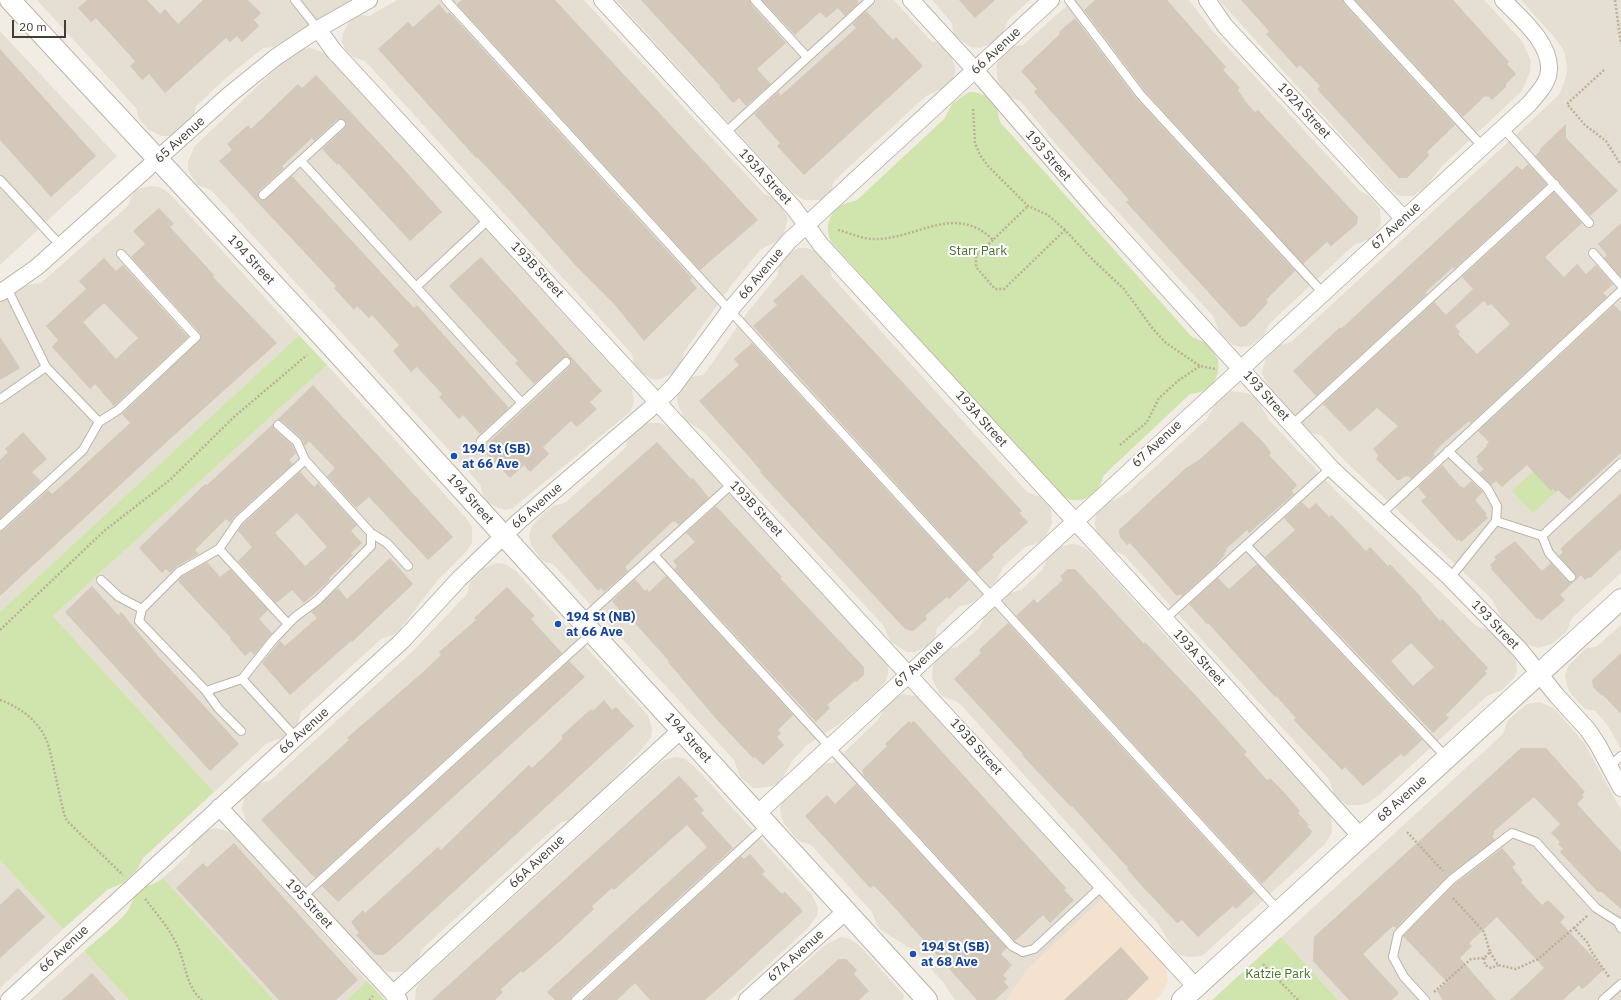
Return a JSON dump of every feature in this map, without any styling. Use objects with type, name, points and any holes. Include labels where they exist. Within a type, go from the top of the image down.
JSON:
[{"type":"street","name":"194 Street","points":[[10,0],[504,536],[846,911],[923,999]]},
{"type":"street","name":"65 Avenue","points":[[4,290],[37,267],[229,95],[264,66],[318,29],[369,0]]},
{"type":"street","name":"193A Street","points":[[602,0],[793,207],[827,250],[1074,522],[1165,619],[1360,837]]},
{"type":"street","name":"193 Street","points":[[911,0],[975,70],[1094,209],[1331,468],[1450,578],[1493,621],[1616,761],[1621,788]]},
{"type":"street","name":"66 Avenue","points":[[9,1000],[403,640],[459,579],[504,536],[658,402],[674,386],[730,310],[775,255],[1051,0]]},
{"type":"street","name":"67 Avenue","points":[[762,820],[829,747],[1503,128],[1543,88],[1549,70],[1545,48],[1531,30],[1503,0]]},
{"type":"street","name":"192A Street","points":[[1210,2],[1225,26],[1404,219]]},
{"type":"street","name":"193B Street","points":[[318,29],[334,50],[909,673],[1103,886],[1189,993]]},
{"type":"street","name":"68 Avenue","points":[[1189,993],[1621,599]]},
{"type":"street","name":"66A Avenue","points":[[396,997],[681,730]]},
{"type":"street","name":"195 Street","points":[[219,808],[396,997]]},
{"type":"street","name":"67A Avenue","points":[[747,1000],[846,911]]},
{"type":"lane","points":[[295,0],[318,29]]},
{"type":"lane","points":[[446,0],[1279,911]]},
{"type":"lane","points":[[755,0],[807,57]]},
{"type":"lane","points":[[725,134],[870,0]]},
{"type":"lane","points":[[1069,0],[1135,88],[1323,293]]},
{"type":"lane","points":[[1348,0],[1482,146]]},
{"type":"lane","points":[[263,195],[341,124]]},
{"type":"lane","points":[[1503,128],[1589,223]]},
{"type":"lane","points":[[301,161],[522,403]]},
{"type":"lane","points":[[0,180],[61,246]]},
{"type":"lane","points":[[1292,425],[1555,184]]},
{"type":"lane","points":[[416,287],[489,219]]},
{"type":"lane","points":[[1593,253],[1621,285]]},
{"type":"lane","points":[[0,526],[83,450],[99,422],[118,410],[196,337],[121,254]]},
{"type":"lane","points":[[4,290],[46,367],[99,422]]},
{"type":"lane","points":[[1380,514],[1621,291]]},
{"type":"lane","points":[[481,440],[566,362]]},
{"type":"lane","points":[[0,399],[46,367]]},
{"type":"lane","points":[[278,425],[297,442],[305,460],[370,533],[387,543],[408,566]]},
{"type":"lane","points":[[1448,451],[1487,488],[1497,506],[1496,521],[1450,578]]},
{"type":"lane","points":[[241,731],[218,708],[206,691],[139,621],[142,609],[179,572],[219,549],[240,520],[305,460]]},
{"type":"lane","points":[[1542,536],[1621,463]]},
{"type":"lane","points":[[1165,619],[1248,546],[1331,468]]},
{"type":"lane","points":[[302,897],[586,627],[654,556],[733,483]]},
{"type":"lane","points":[[1496,521],[1542,536],[1549,553],[1571,577]]},
{"type":"lane","points":[[206,691],[242,679],[288,624],[318,600],[371,546],[370,533]]},
{"type":"lane","points":[[1248,546],[1447,758]]},
{"type":"lane","points":[[219,549],[288,624]]},
{"type":"lane","points":[[654,556],[1012,946],[1023,952],[1034,949],[1103,886]]},
{"type":"lane","points":[[101,580],[119,597],[142,609]]},
{"type":"lane","points":[[242,679],[296,738]]},
{"type":"lane","points":[[576,1000],[762,820]]},
{"type":"lane","points":[[1428,997],[1404,977],[1393,958],[1398,934],[1451,880],[1512,833],[1536,842],[1596,908],[1620,923]]},
{"type":"lane","points":[[1603,1000],[1619,986]]},
{"type":"path","points":[[1615,0],[1621,44]]},
{"type":"path","points":[[1604,70],[1567,104],[1585,126],[1606,141],[1621,165]]},
{"type":"path","points":[[973,109],[975,142],[980,155],[988,166],[1028,206],[1048,215],[1065,230],[1092,259],[1124,289],[1153,329],[1166,343],[1200,366],[1217,369]]},
{"type":"path","points":[[1028,206],[976,255],[976,267],[995,288],[1004,289],[1065,230]]},
{"type":"path","points":[[838,230],[873,240],[892,238],[939,224],[972,225],[983,230],[993,240]]},
{"type":"path","points":[[0,630],[104,531],[171,479],[235,416],[308,355]]},
{"type":"path","points":[[1120,445],[1147,422],[1159,398],[1179,380],[1200,366]]},
{"type":"path","points":[[0,700],[22,710],[40,727],[46,736],[64,814],[67,821],[127,878]]},
{"type":"path","points":[[1407,832],[1451,880]]},
{"type":"path","points":[[1444,888],[1484,932],[1490,952],[1498,965]]},
{"type":"path","points":[[140,894],[172,936],[178,948],[190,985],[194,992],[202,1000]]},
{"type":"path","points":[[1484,958],[1485,965],[1492,968],[1498,965],[1516,969],[1533,961],[1596,908]]},
{"type":"path","points":[[1574,928],[1588,943],[1591,951],[1619,986]]},
{"type":"path","points":[[1428,997],[1471,959],[1484,958],[1490,952]]},
{"type":"path","points":[[1263,964],[1298,1000]]},
{"type":"shaded area","points":[[37,0],[350,0],[274,47],[263,48],[226,78],[196,106],[194,116],[176,133],[169,136],[162,136],[149,130],[139,119],[136,108]]},
{"type":"shaded area","points":[[397,0],[584,0],[764,194],[772,197],[781,205],[788,218],[784,233],[777,241],[761,249],[733,283],[684,352],[681,365],[673,373],[655,380],[641,373],[634,366],[632,354],[365,61],[353,57],[345,49],[342,42],[343,34],[349,22],[359,15],[369,16]]},
{"type":"shaded area","points":[[616,0],[894,0],[929,39],[933,42],[939,42],[949,52],[955,66],[955,73],[952,79],[943,88],[926,96],[836,179],[833,183],[832,191],[828,196],[821,200],[804,200],[793,193]]},
{"type":"shaded area","points":[[932,0],[1030,0],[1008,20],[1004,32],[998,39],[980,48],[971,47],[956,37],[953,33],[952,23]]},
{"type":"shaded area","points":[[1073,0],[1189,0],[1212,30],[1360,191],[1370,196],[1380,209],[1381,224],[1370,239],[1354,245],[1269,324],[1264,335],[1250,346],[1241,347],[1233,345],[1225,338],[1219,331],[1213,316],[1054,142],[1024,105],[1020,101],[1009,97],[998,81],[996,66],[999,59],[1014,46],[1023,45]]},
{"type":"shaded area","points":[[1219,0],[1484,0],[1522,41],[1531,61],[1530,72],[1522,91],[1442,166],[1426,187],[1413,196],[1397,195]]},
{"type":"shaded area","points":[[1521,0],[1621,0],[1621,573],[1572,618],[1567,631],[1552,644],[1538,648],[1524,643],[1502,618],[1491,598],[1345,461],[1321,435],[1314,434],[1307,430],[1273,393],[1262,373],[1266,357],[1278,345],[1291,342],[1559,95],[1566,77],[1567,68],[1564,51],[1555,38]]},
{"type":"shaded area","points":[[0,31],[117,156],[0,265]]},
{"type":"shaded area","points":[[311,48],[326,53],[632,389],[634,402],[630,412],[513,508],[506,510],[498,508],[488,502],[483,496],[480,484],[211,190],[197,185],[188,170],[188,162],[194,147],[290,55],[303,49]]},
{"type":"shaded area","points":[[150,186],[160,187],[170,194],[299,335],[0,612],[0,302],[27,285],[41,283],[128,206],[131,197],[136,190]]},
{"type":"shaded area","points":[[798,248],[807,248],[818,252],[828,263],[832,277],[1027,492],[1041,497],[1051,509],[1052,523],[1046,536],[1039,542],[1024,548],[1003,567],[996,581],[975,601],[960,606],[937,628],[935,638],[929,645],[915,652],[907,652],[891,642],[883,625],[703,431],[685,420],[678,405],[677,396],[680,389],[692,377],[705,373],[747,313],[778,275],[779,265],[785,256]]},
{"type":"shaded area","points":[[327,365],[467,519],[472,527],[472,543],[466,552],[438,580],[397,633],[381,639],[301,712],[298,724],[282,738],[267,743],[214,792],[53,616]]},
{"type":"shaded area","points":[[1231,391],[1247,393],[1257,399],[1269,420],[1339,494],[1473,623],[1478,627],[1489,630],[1508,649],[1516,661],[1517,671],[1514,678],[1502,690],[1487,696],[1379,795],[1368,803],[1361,805],[1347,805],[1336,797],[1329,779],[1124,555],[1109,548],[1101,539],[1096,530],[1096,515],[1101,507],[1129,491],[1207,419],[1216,402]]},
{"type":"shaded area","points":[[648,423],[660,423],[670,428],[879,653],[888,666],[886,681],[879,689],[841,723],[807,745],[792,761],[781,781],[773,786],[753,788],[740,777],[734,760],[553,564],[545,562],[541,559],[531,545],[529,536],[532,526],[543,514],[553,506],[565,503],[626,447],[628,437],[641,425]]},
{"type":"shaded area","points":[[1072,544],[1079,545],[1089,551],[1331,817],[1332,832],[1325,844],[1202,956],[1188,957],[1181,955],[1174,950],[1159,925],[962,706],[958,702],[940,694],[932,679],[933,665],[940,654],[944,651],[957,647],[979,628],[987,612],[1007,594],[1021,590],[1042,570],[1048,557],[1059,547]]},
{"type":"shaded area","points":[[498,563],[505,564],[516,571],[648,715],[652,729],[651,737],[644,747],[579,815],[573,820],[561,822],[422,949],[417,961],[402,972],[388,972],[374,962],[247,824],[242,810],[243,802],[246,794],[258,784],[271,780],[413,651],[467,594],[470,582],[484,568]]},
{"type":"shaded area","points":[[1621,625],[1621,749],[1608,726],[1595,711],[1585,709],[1572,695],[1568,689],[1565,676],[1568,666],[1586,648],[1596,647]]},
{"type":"shaded area","points":[[903,694],[919,697],[1103,898],[1026,971],[1007,1000],[955,1000],[943,982],[916,952],[881,930],[877,925],[872,912],[811,845],[799,841],[785,825],[781,817],[780,808],[782,801],[822,764],[833,763],[879,719],[885,705]]},
{"type":"shaded area","points":[[1539,702],[1556,710],[1585,744],[1621,810],[1621,1000],[1338,1000],[1281,937],[1503,734],[1508,720],[1527,704]]},
{"type":"shaded area","points":[[676,757],[684,758],[697,769],[812,895],[818,908],[817,916],[807,929],[730,1000],[415,1000],[416,990],[419,983],[660,763],[667,759]]},
{"type":"shaded area","points":[[217,828],[227,831],[234,836],[367,981],[347,1000],[274,1000],[163,878],[189,854],[194,841],[208,830]]},
{"type":"shaded area","points":[[0,860],[63,929],[0,988]]},
{"type":"shaded area","points":[[1103,898],[1166,967],[1168,981],[1161,995],[1155,1000],[1007,1000],[1026,971]]},
{"type":"shaded area","points":[[841,937],[850,939],[859,945],[904,995],[903,1000],[754,1000],[803,965],[825,945]]},
{"type":"shaded area","points":[[84,951],[129,1000],[30,1000]]},
{"type":"green space","name":"Starr Park","points":[[969,92],[986,96],[995,105],[1000,122],[1192,337],[1207,343],[1218,359],[1218,373],[1214,382],[1201,392],[1190,394],[1104,475],[1101,484],[1096,491],[1082,500],[1071,500],[1061,495],[832,243],[828,232],[829,222],[833,212],[837,208],[857,200],[944,119],[953,103]]},
{"type":"green space","points":[[299,335],[327,365],[53,616],[214,792],[143,858],[137,870],[123,883],[107,890],[63,929],[0,860],[0,612]]},
{"type":"green space","points":[[1537,468],[1557,491],[1533,513],[1512,491]]},
{"type":"green space","points":[[163,878],[274,1000],[129,1000],[84,951],[125,914],[134,898],[141,890]]},
{"type":"green space","name":"Katzie Park","points":[[1281,937],[1338,1000],[1212,1000]]},
{"type":"green space","points":[[367,981],[385,1000],[347,1000]]},
{"type":"building","points":[[87,0],[147,0],[160,14],[165,9],[178,24],[203,0],[248,0],[261,13],[254,20],[259,26],[242,42],[237,36],[230,42],[226,38],[165,93],[149,74],[142,80],[130,66],[135,61],[96,18],[91,22],[78,8]]},
{"type":"building","points":[[462,0],[555,0],[758,220],[700,270],[457,4]]},
{"type":"building","points":[[641,0],[750,0],[751,4],[786,43],[757,69],[771,84],[746,106],[739,98],[733,103],[719,87],[720,86]]},
{"type":"building","points":[[762,0],[857,0],[859,3],[845,16],[838,8],[826,18],[820,12],[795,35]]},
{"type":"building","points":[[959,0],[995,0],[975,18]]},
{"type":"building","points":[[1095,0],[1167,0],[1226,67],[1223,70],[1240,88],[1238,90],[1245,101],[1255,112],[1258,110],[1358,217],[1357,224],[1331,246],[1327,242],[1303,264],[1144,90],[1084,10]]},
{"type":"building","points":[[1241,0],[1343,0],[1344,4],[1455,125],[1427,152],[1429,154],[1428,157],[1407,178],[1399,178],[1317,89],[1320,86],[1300,65],[1297,68],[1266,34],[1269,31]]},
{"type":"building","points":[[1355,0],[1453,0],[1509,62],[1507,64],[1516,74],[1506,84],[1506,87],[1492,100],[1488,96],[1485,96],[1463,117]]},
{"type":"building","points":[[439,4],[447,14],[449,12],[692,278],[690,280],[697,288],[644,341],[615,305],[577,267],[512,194],[477,157],[476,158],[378,49],[408,22],[413,27]]},
{"type":"building","points":[[866,11],[893,40],[896,37],[923,66],[804,175],[777,146],[780,143],[754,114],[778,92],[781,95],[786,91],[856,28],[852,24]]},
{"type":"building","points":[[1075,18],[1136,98],[1295,271],[1266,300],[1268,302],[1267,304],[1246,326],[1240,327],[1126,202],[1129,200],[1034,92],[1037,89],[1021,71],[1060,34],[1059,32]]},
{"type":"building","points":[[0,49],[96,156],[51,197],[0,140]]},
{"type":"building","points":[[316,75],[442,212],[410,241],[338,163],[337,165],[322,149],[345,128],[346,122],[342,119],[337,120],[314,141],[312,138],[282,166],[284,168],[259,191],[258,197],[262,200],[266,199],[292,176],[414,308],[417,305],[509,408],[480,434],[463,415],[459,419],[439,397],[442,394],[417,367],[411,372],[393,351],[399,345],[372,315],[369,318],[357,306],[354,310],[334,288],[336,286],[219,161],[232,150],[227,144],[248,125],[251,129],[298,84],[302,88]]},
{"type":"building","points":[[1566,124],[1566,138],[1618,191],[1590,216],[1535,156],[1541,150],[1540,149]]},
{"type":"building","points":[[1528,164],[1547,184],[1454,269],[1453,267],[1425,293],[1427,294],[1316,396],[1293,371],[1339,328],[1342,328],[1517,166],[1522,170]]},
{"type":"building","points":[[1554,192],[1582,223],[1545,257],[1564,277],[1577,264],[1586,274],[1596,265],[1613,284],[1603,293],[1607,297],[1471,423],[1469,421],[1442,444],[1433,454],[1435,456],[1411,479],[1408,476],[1405,476],[1400,480],[1397,480],[1376,459],[1378,455],[1373,449],[1398,426],[1377,408],[1350,432],[1323,404],[1434,302],[1446,315],[1473,289],[1462,277]],"holes":[[[1484,301],[1488,306],[1491,304],[1510,324],[1477,354],[1458,334],[1460,332],[1455,326]]]},
{"type":"building","points":[[159,208],[174,224],[170,227],[214,275],[213,277],[277,343],[171,438],[0,596],[0,531],[4,530],[48,490],[52,494],[130,423],[122,414],[201,339],[200,333],[131,257],[145,244],[133,231]]},
{"type":"building","points":[[1621,223],[1621,277],[1604,258],[1607,255],[1598,244]]},
{"type":"building","points":[[481,257],[602,391],[590,402],[597,409],[577,427],[571,421],[543,447],[549,454],[530,472],[524,465],[510,478],[482,449],[570,366],[571,361],[568,357],[563,358],[534,384],[515,363],[518,361],[449,286]]},
{"type":"building","points":[[104,258],[116,271],[123,265],[188,337],[114,406],[95,384],[90,389],[52,347],[58,340],[46,326],[86,289],[79,281]],"holes":[[[104,303],[138,338],[116,359],[83,322]]]},
{"type":"building","points":[[802,274],[1022,511],[1019,513],[1028,522],[992,555],[994,557],[977,573],[753,326],[777,305],[773,301]]},
{"type":"building","points":[[1614,305],[1621,312],[1621,453],[1569,500],[1558,490],[1556,492],[1553,489],[1551,491],[1527,465],[1502,487],[1496,481],[1491,485],[1479,473],[1484,469],[1477,462],[1478,459],[1476,457],[1489,442],[1478,431]]},
{"type":"building","points":[[0,337],[20,368],[0,380]]},
{"type":"building","points":[[752,343],[969,580],[949,599],[947,597],[925,616],[927,619],[913,631],[905,629],[760,472],[761,471],[745,452],[699,401],[739,365],[734,359]]},
{"type":"building","points":[[313,385],[453,537],[428,560],[369,497],[356,508],[327,476],[335,468],[309,441],[305,446],[301,438],[282,421],[277,420]]},
{"type":"building","points":[[1242,421],[1265,444],[1271,453],[1269,455],[1297,485],[1292,491],[1294,494],[1249,533],[1247,530],[1226,549],[1225,555],[1211,570],[1182,596],[1180,594],[1177,596],[1130,543],[1127,545],[1120,537],[1119,530],[1186,468],[1199,460]]},
{"type":"building","points":[[273,424],[274,429],[292,445],[296,453],[289,460],[293,464],[235,516],[230,523],[226,519],[195,550],[199,554],[176,567],[170,573],[166,569],[162,573],[139,548],[205,484],[207,485]]},
{"type":"building","points":[[23,432],[47,459],[32,472],[41,481],[0,519],[0,460],[8,452],[5,449]]},
{"type":"building","points":[[657,442],[691,479],[693,478],[709,498],[679,525],[675,521],[672,522],[625,567],[628,571],[604,592],[601,588],[598,591],[551,536]]},
{"type":"building","points":[[1442,465],[1460,486],[1464,488],[1471,481],[1483,492],[1475,500],[1487,514],[1485,515],[1488,518],[1461,542],[1459,539],[1457,541],[1421,501],[1426,497],[1418,487]]},
{"type":"building","points":[[300,472],[314,487],[318,483],[357,525],[351,531],[362,543],[351,553],[353,555],[329,578],[330,580],[304,603],[292,590],[276,603],[238,561],[252,547],[238,531],[243,524]],"holes":[[[297,513],[327,547],[305,566],[275,533]]]},
{"type":"building","points":[[1621,493],[1621,549],[1590,578],[1589,577],[1585,580],[1581,575],[1560,595],[1565,600],[1541,621],[1539,618],[1537,619],[1491,569],[1492,568],[1490,565],[1496,559],[1494,557],[1515,541],[1542,571],[1551,563],[1567,581],[1573,582],[1576,579],[1576,575],[1559,556],[1563,552],[1560,549]]},
{"type":"building","points":[[1302,502],[1309,509],[1316,503],[1329,517],[1332,515],[1366,551],[1370,547],[1388,566],[1390,564],[1422,598],[1421,599],[1440,621],[1442,619],[1488,668],[1485,671],[1487,673],[1446,715],[1449,718],[1433,733],[1265,557],[1295,530],[1284,518]],"holes":[[[1411,643],[1434,667],[1413,686],[1391,661]]]},
{"type":"building","points":[[716,506],[782,577],[780,578],[864,667],[864,675],[827,705],[830,708],[816,722],[674,569],[677,566],[673,561],[695,542],[686,533]]},
{"type":"building","points":[[390,558],[413,584],[352,642],[351,641],[290,695],[262,663],[280,641],[285,646],[317,618],[311,612],[338,588],[347,599]]},
{"type":"building","points":[[207,562],[220,577],[230,569],[268,610],[259,619],[272,633],[254,655],[251,651],[245,656],[230,639],[231,638],[178,581],[182,576]]},
{"type":"building","points":[[1257,564],[1422,740],[1404,757],[1401,754],[1363,786],[1345,767],[1342,770],[1307,734],[1294,720],[1296,718],[1189,604],[1218,578],[1229,589]]},
{"type":"building","points":[[1068,569],[1075,569],[1144,644],[1145,642],[1199,699],[1247,752],[1244,754],[1266,779],[1268,780],[1270,778],[1283,791],[1300,811],[1298,813],[1309,825],[1307,826],[1312,831],[1311,834],[1262,884],[1016,616],[1034,599],[1037,603],[1063,580],[1060,576]]},
{"type":"building","points":[[666,576],[793,715],[778,730],[781,733],[777,737],[784,745],[763,765],[755,757],[753,758],[718,721],[668,662],[669,661],[624,611],[622,613],[612,601],[635,579],[645,591],[647,589],[649,592]]},
{"type":"building","points":[[92,586],[118,615],[121,612],[158,656],[239,744],[210,771],[65,612]]},
{"type":"building","points":[[507,587],[535,616],[531,619],[562,653],[315,878],[261,820],[349,740],[347,738],[441,655],[439,652],[476,620],[474,618]]},
{"type":"building","points":[[1008,623],[1254,892],[1236,909],[1233,906],[1198,937],[1182,920],[1177,923],[1141,885],[1127,869],[1128,868],[1072,806],[1071,807],[1022,755],[1023,754],[954,679],[981,653],[979,650]]},
{"type":"building","points":[[1621,653],[1621,714],[1593,687],[1592,680]]},
{"type":"building","points":[[569,661],[585,677],[338,902],[322,886]]},
{"type":"building","points":[[604,700],[612,710],[616,707],[634,726],[399,942],[384,955],[375,955],[356,935],[359,933],[351,922],[363,910],[365,913],[438,847],[441,850],[529,765],[532,768],[563,738],[561,736],[591,709],[593,711]]},
{"type":"building","points":[[909,721],[911,723],[914,721],[1066,888],[1064,890],[1074,900],[1050,923],[1043,915],[1015,941],[864,776],[862,770],[887,746],[885,744]]},
{"type":"building","points":[[1521,748],[1546,748],[1585,792],[1582,795],[1584,797],[1577,804],[1621,852],[1621,909],[1602,892],[1598,892],[1560,852],[1563,849],[1558,844],[1560,842],[1551,833],[1560,824],[1534,797],[1493,832],[1495,833],[1492,836],[1495,840],[1448,876],[1396,928],[1393,926],[1363,954],[1399,993],[1392,1000],[1349,1000],[1313,961],[1314,937]]},
{"type":"building","points":[[679,776],[698,796],[694,799],[704,810],[701,813],[733,848],[572,996],[571,1000],[555,1000],[547,992],[707,847],[687,825],[614,890],[612,888],[592,906],[594,909],[560,941],[523,973],[521,971],[500,990],[503,992],[495,1000],[432,1000]]},
{"type":"building","points":[[856,784],[1007,948],[1001,954],[1012,965],[1003,975],[1007,979],[1004,982],[1009,987],[995,1000],[977,1000],[885,897],[874,886],[870,888],[805,816],[827,795],[835,804]]},
{"type":"building","points":[[234,843],[358,980],[336,1000],[279,1000],[176,888],[203,863],[207,867]]},
{"type":"building","points":[[1502,848],[1516,864],[1512,867],[1523,881],[1521,882],[1542,905],[1548,900],[1565,917],[1560,922],[1604,969],[1584,988],[1582,989],[1579,985],[1563,1000],[1510,1000],[1544,968],[1497,917],[1469,943],[1472,946],[1460,958],[1496,1000],[1443,1000],[1437,991],[1447,982],[1403,936],[1455,884]]},
{"type":"building","points":[[750,854],[765,871],[762,874],[782,894],[785,892],[803,911],[705,1000],[650,1000],[635,983],[617,1000],[584,1000],[741,856],[744,859]]},
{"type":"building","points":[[18,888],[45,917],[0,958],[0,905]]},
{"type":"building","points":[[1121,947],[1149,978],[1127,1000],[1064,1000]]},
{"type":"building","points":[[839,959],[846,959],[857,970],[854,974],[869,991],[859,1000],[793,1000]]},
{"type":"building","points":[[92,973],[116,1000],[62,1000]]},
{"type":"place","name":"194 St (SB) at 66 Ave","points":[[454,456]]},
{"type":"place","name":"194 St (NB) at 66 Ave","points":[[558,624]]},
{"type":"place","name":"194 St (SB) at 68 Ave","points":[[913,954]]}]
